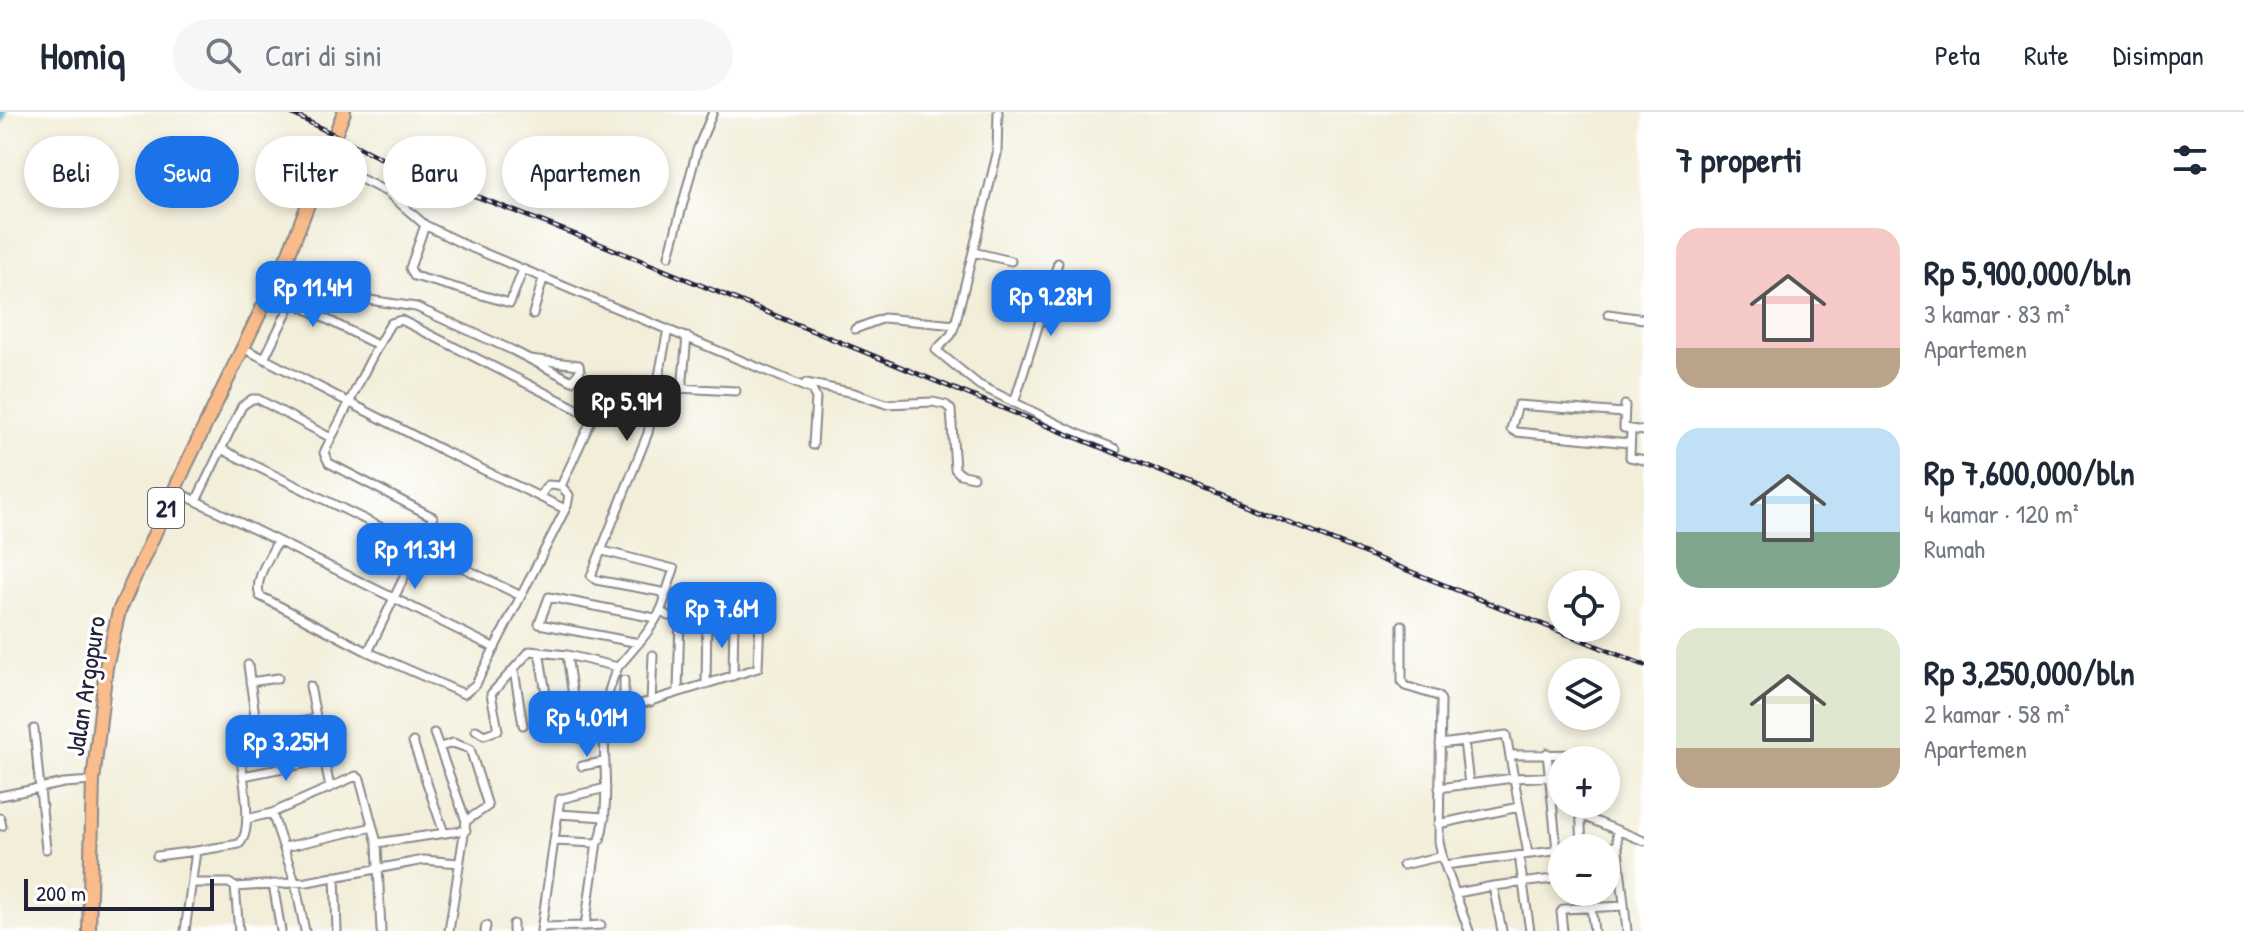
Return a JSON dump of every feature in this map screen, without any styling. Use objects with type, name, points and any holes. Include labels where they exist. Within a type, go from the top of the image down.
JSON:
[{"type":"highway","name":"Jalan Argopuro","points":[[335,136],[344,112]]},
{"type":"highway","name":"Jalan Argopuro","points":[[89,931],[93,781],[106,667],[119,611],[289,253],[307,208]]},
{"type":"street","points":[[669,256],[697,150],[713,112]]},
{"type":"street","points":[[998,112],[997,154],[955,325],[951,335],[936,350],[979,385],[1116,449]]},
{"type":"street","points":[[367,182],[392,195],[425,225],[543,279],[812,390],[816,394],[813,445]]},
{"type":"street","points":[[425,225],[410,268],[414,276],[507,303],[512,301],[523,270]]},
{"type":"street","points":[[973,252],[1011,261]]},
{"type":"street","points":[[1014,403],[1058,263]]},
{"type":"street","points":[[533,314],[543,279]]},
{"type":"street","points":[[317,313],[324,299],[336,295],[416,307],[572,381],[580,371],[579,365],[530,359]]},
{"type":"street","points":[[264,359],[292,304],[317,313],[377,345]]},
{"type":"street","points":[[1608,314],[1644,319]]},
{"type":"street","points":[[855,329],[884,318],[955,325]]},
{"type":"street","points":[[368,652],[433,517],[329,463],[324,453],[391,323],[401,320],[586,413],[591,421],[561,486]]},
{"type":"street","points":[[665,598],[662,592],[591,576],[648,433],[668,329]]},
{"type":"street","points":[[682,389],[687,337]]},
{"type":"street","points":[[243,348],[565,509]]},
{"type":"street","points":[[788,379],[846,391],[886,404],[933,402],[946,405],[951,410],[955,469],[960,474],[973,477]]},
{"type":"street","points":[[657,387],[736,391]]},
{"type":"street","points":[[196,501],[242,406],[252,399],[258,399],[331,438]]},
{"type":"street","points":[[1629,443],[1511,429],[1518,405],[1624,409],[1624,428],[1644,431]]},
{"type":"street","points":[[1631,430],[1631,458],[1644,460]]},
{"type":"street","points":[[221,449],[521,596]]},
{"type":"street","points":[[277,542],[259,580],[257,589],[260,596],[368,652],[464,694],[476,684],[495,648],[565,509],[569,495],[561,486],[551,484],[540,496]]},
{"type":"street","points":[[174,490],[495,648]]},
{"type":"street","points":[[585,926],[597,842],[605,817],[603,762],[609,689],[618,667],[639,643],[657,615],[674,569],[603,551]]},
{"type":"street","points":[[624,680],[624,704],[631,707],[758,668],[761,619],[758,616],[734,615],[657,615],[549,597],[539,624],[639,643]]},
{"type":"street","points":[[678,692],[680,615]]},
{"type":"street","points":[[706,684],[707,615]]},
{"type":"street","points":[[733,676],[734,615]]},
{"type":"street","points":[[1402,625],[1402,682],[1405,686],[1440,697],[1438,824],[1442,856],[1469,931]]},
{"type":"street","points":[[476,730],[484,735],[498,730],[491,694],[530,651],[567,655],[618,667]]},
{"type":"street","points":[[539,651],[549,712]]},
{"type":"street","points":[[567,655],[575,710],[607,705]]},
{"type":"street","points":[[651,702],[653,655]]},
{"type":"street","points":[[248,665],[257,730]]},
{"type":"street","points":[[514,670],[523,725]]},
{"type":"street","points":[[250,682],[278,678]]},
{"type":"street","points":[[310,686],[330,788]]},
{"type":"street","points":[[157,856],[243,842],[247,819],[239,735],[315,719]]},
{"type":"street","points":[[34,729],[46,849]]},
{"type":"street","points":[[434,733],[466,825],[449,931]]},
{"type":"street","points":[[578,738],[605,734]]},
{"type":"street","points":[[1440,744],[1507,736],[1528,854]]},
{"type":"street","points":[[1464,741],[1469,784]]},
{"type":"street","points":[[413,742],[444,833]]},
{"type":"street","points":[[377,843],[444,833],[466,825],[488,806],[470,749],[451,743],[440,747]]},
{"type":"street","points":[[1439,788],[1548,776],[1547,753],[1510,755]]},
{"type":"street","points":[[243,776],[323,760]]},
{"type":"street","points":[[582,766],[603,762]]},
{"type":"street","points":[[247,819],[272,813],[358,777],[377,843],[381,931]]},
{"type":"street","points":[[0,796],[39,787],[93,781]]},
{"type":"street","points":[[601,925],[541,929],[560,799],[606,788]]},
{"type":"street","points":[[1438,824],[1519,807]]},
{"type":"street","points":[[272,813],[295,882],[305,931]]},
{"type":"street","points":[[558,814],[605,817]]},
{"type":"street","points":[[1587,818],[1644,841]]},
{"type":"street","points":[[285,847],[373,827]]},
{"type":"street","points":[[554,841],[597,842]]},
{"type":"street","points":[[185,931],[196,851]]},
{"type":"street","points":[[1445,865],[1548,851]]},
{"type":"street","points":[[1403,865],[1442,856]]},
{"type":"street","points":[[1519,856],[1530,931]]},
{"type":"street","points":[[194,883],[229,883],[235,887],[295,882],[424,860],[459,863]]},
{"type":"street","points":[[1620,874],[1627,931]]},
{"type":"street","points":[[335,876],[337,931]]},
{"type":"street","points":[[1457,893],[1548,879]]},
{"type":"street","points":[[273,884],[281,931]]},
{"type":"street","points":[[1493,886],[1502,931]]},
{"type":"street","points":[[235,887],[239,931]]},
{"type":"street","points":[[1563,931],[1561,912],[1624,906]]},
{"type":"street","points":[[1591,907],[1594,931]]},
{"type":"waterway","points":[[0,118],[1,112]]},
{"type":"railway","points":[[289,112],[390,163],[605,246],[1644,665]]}]
